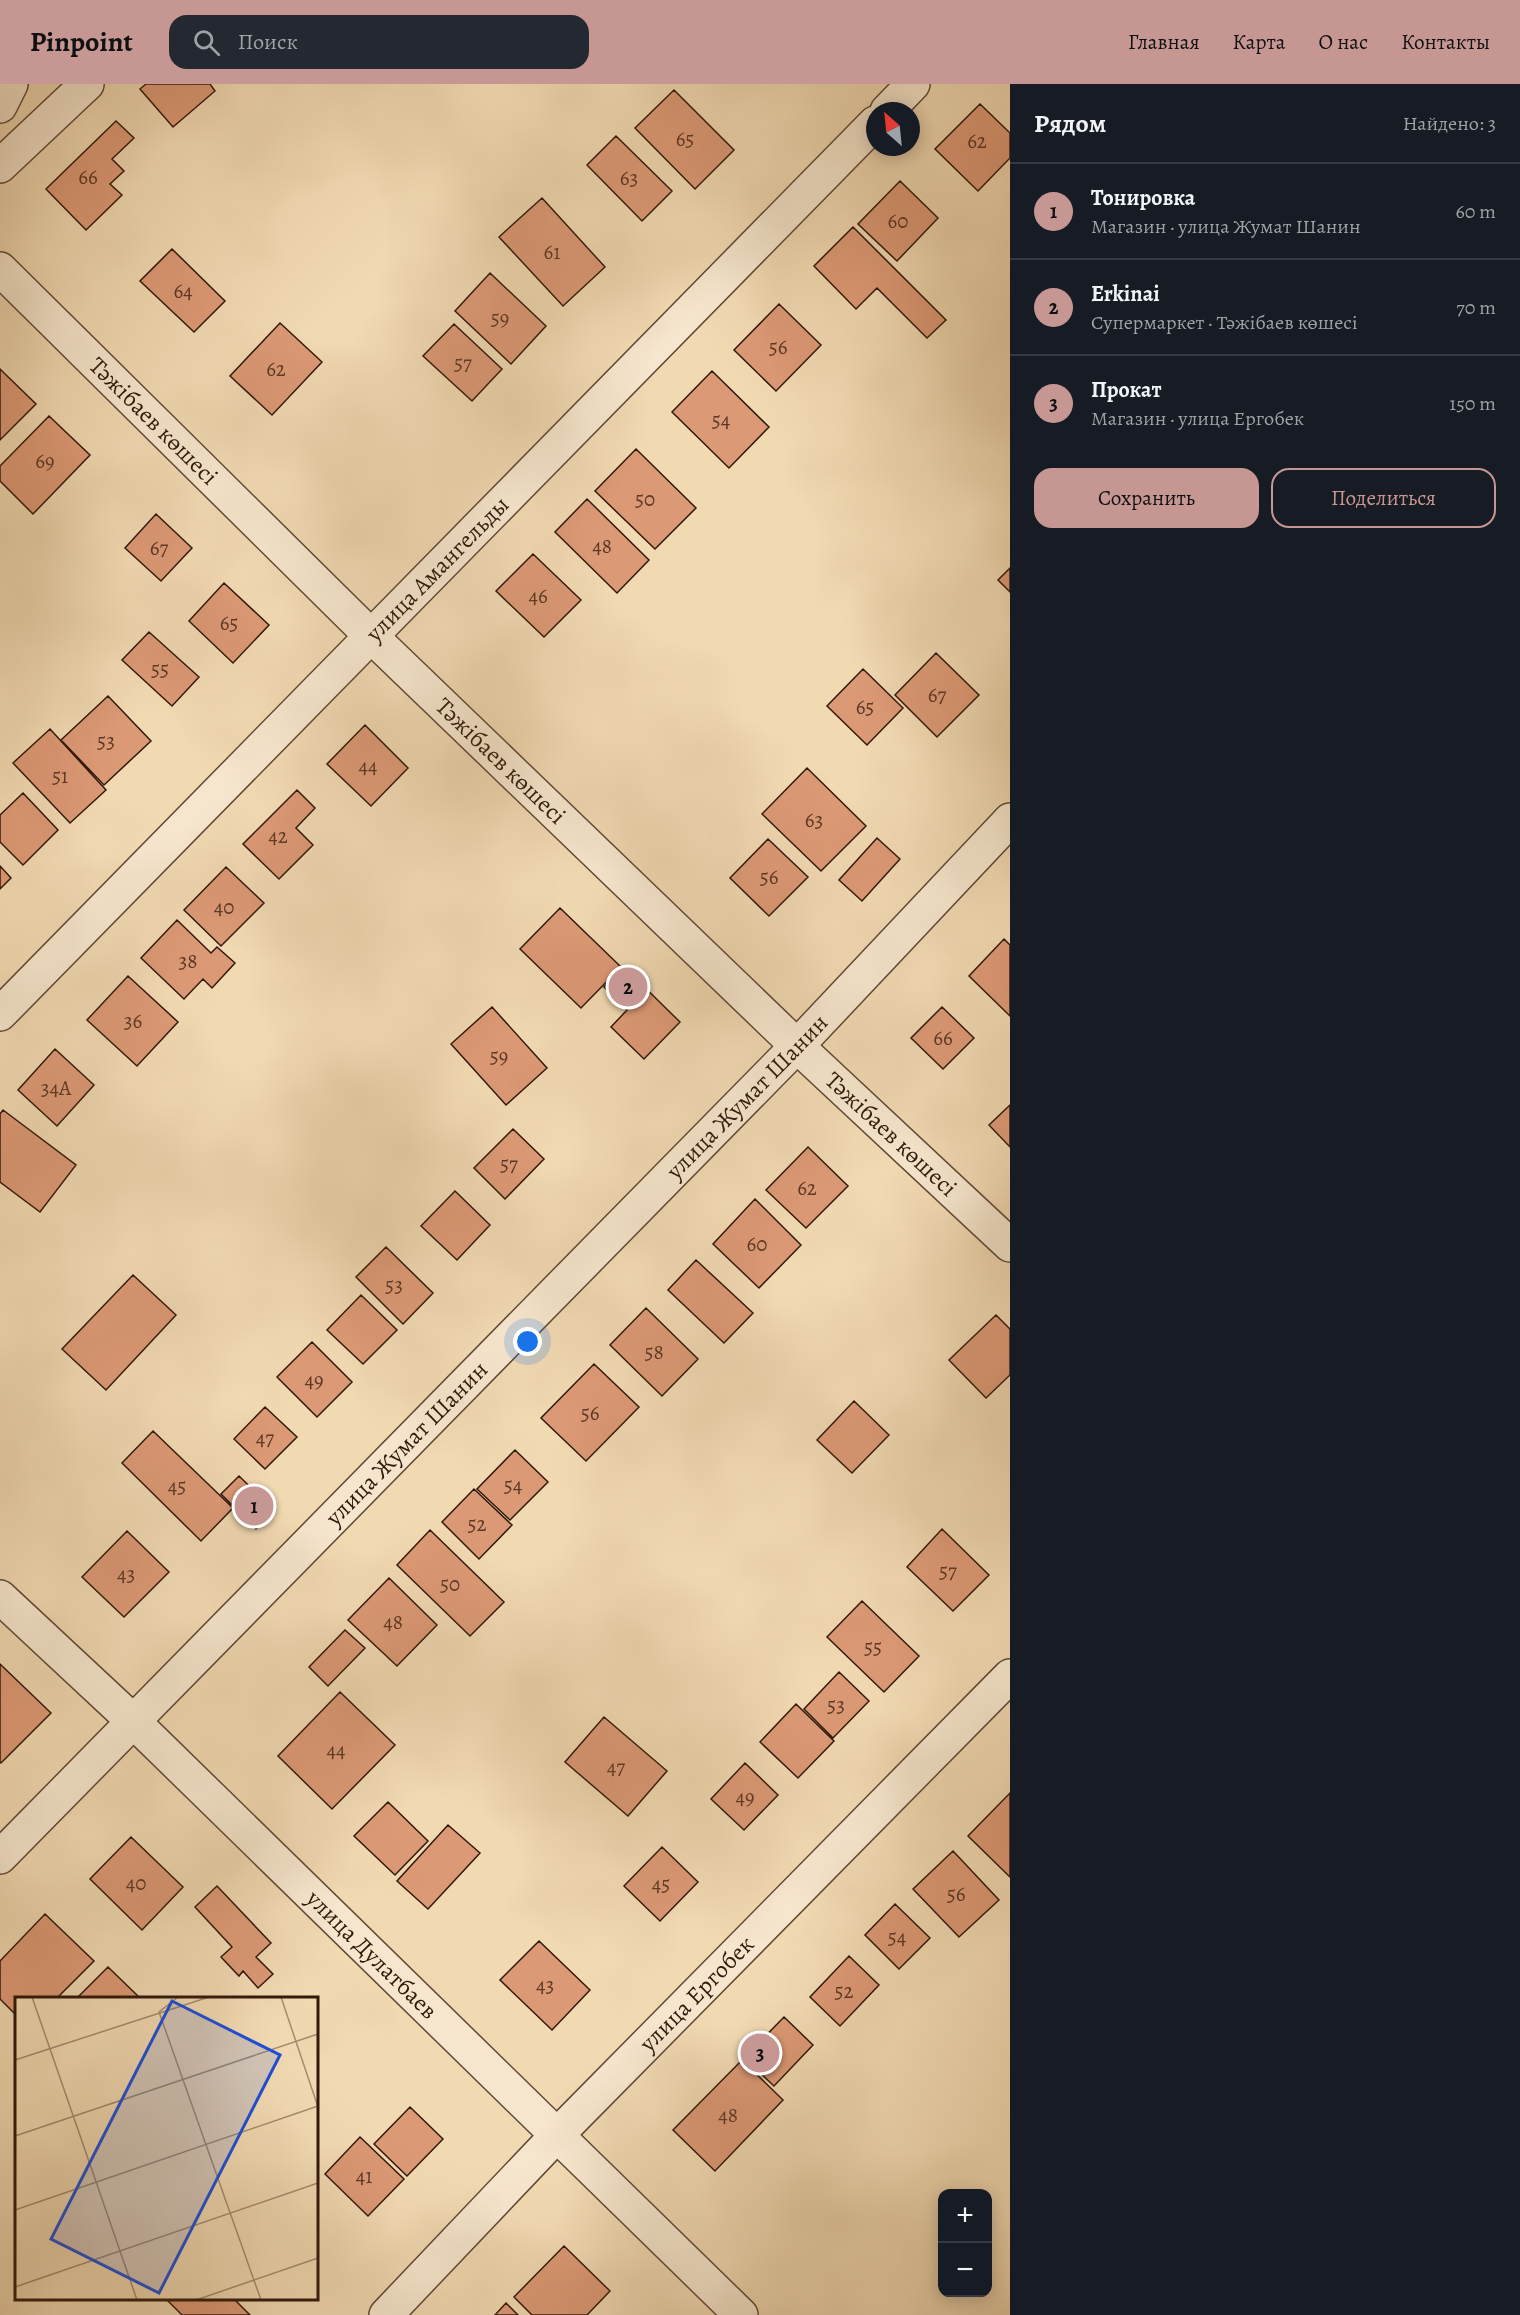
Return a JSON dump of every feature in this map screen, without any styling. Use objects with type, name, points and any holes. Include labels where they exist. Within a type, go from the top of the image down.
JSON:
[{"type":"street","points":[[0,106],[11,84]]},
{"type":"street","points":[[0,166],[87,84]]},
{"type":"street","points":[[896,102],[913,84]]},
{"type":"street","name":"улица Амангельды","points":[[0,1014],[866,132]]},
{"type":"street","name":"Тәжібаев көшесі","points":[[0,269],[370,635],[797,1046],[1010,1245]]},
{"type":"street","name":"улица Жумат Шанин","points":[[0,1857],[797,1046],[1010,820]]},
{"type":"street","name":"улица Дулатбаев","points":[[0,1597],[133,1721],[741,2315]]},
{"type":"street","name":"улица Ергобек","points":[[386,2315],[558,2134],[1010,1676]]},
{"type":"building","points":[[146,84],[210,84],[215,91],[173,127],[140,89]]},
{"type":"building","points":[[674,90],[734,150],[695,189],[635,128]]},
{"type":"building","points":[[980,104],[1010,133],[1010,158],[978,191],[935,149]]},
{"type":"building","points":[[116,121],[134,138],[112,159],[124,171],[110,184],[122,195],[86,230],[46,189]]},
{"type":"building","points":[[616,136],[672,191],[642,221],[587,165]]},
{"type":"building","points":[[900,181],[938,218],[897,261],[858,224]]},
{"type":"building","points":[[542,198],[605,267],[563,306],[499,237]]},
{"type":"building","points":[[853,227],[946,320],[927,338],[877,288],[856,309],[814,266]]},
{"type":"building","points":[[172,249],[225,301],[194,332],[140,281]]},
{"type":"building","points":[[490,273],[546,326],[511,364],[455,311]]},
{"type":"building","points":[[779,304],[821,345],[776,391],[734,350]]},
{"type":"building","points":[[280,323],[322,362],[272,415],[230,376]]},
{"type":"building","points":[[454,324],[502,369],[472,401],[423,356]]},
{"type":"building","points":[[0,369],[36,404],[0,440]]},
{"type":"building","points":[[712,371],[769,427],[729,468],[672,412]]},
{"type":"building","points":[[49,416],[90,455],[33,514],[0,481],[0,466]]},
{"type":"building","points":[[636,449],[696,508],[655,549],[595,491]]},
{"type":"building","points":[[587,499],[649,560],[617,593],[555,532]]},
{"type":"building","points":[[156,514],[192,548],[161,581],[125,548]]},
{"type":"building","points":[[533,554],[581,600],[544,637],[496,591]]},
{"type":"building","points":[[1010,568],[1010,592],[998,580]]},
{"type":"building","points":[[224,583],[269,625],[233,663],[189,621]]},
{"type":"building","points":[[149,632],[199,677],[172,706],[122,660]]},
{"type":"building","points":[[936,653],[979,695],[937,737],[895,695]]},
{"type":"building","points":[[863,669],[903,708],[867,745],[827,706]]},
{"type":"building","points":[[108,696],[151,741],[104,785],[61,740]]},
{"type":"building","points":[[365,725],[408,768],[371,806],[327,764]]},
{"type":"building","points":[[50,729],[106,790],[70,823],[13,763]]},
{"type":"building","points":[[807,768],[866,826],[821,871],[762,814]]},
{"type":"building","points":[[297,790],[315,808],[296,828],[313,845],[279,879],[243,844]]},
{"type":"building","points":[[23,793],[58,830],[23,865],[0,842],[0,815]]},
{"type":"building","points":[[877,838],[900,859],[862,901],[839,880]]},
{"type":"building","points":[[768,839],[808,877],[769,916],[730,878]]},
{"type":"building","points":[[0,866],[11,878],[0,889]]},
{"type":"building","points":[[226,867],[264,903],[221,946],[184,910]]},
{"type":"building","points":[[560,908],[621,967],[581,1008],[520,949]]},
{"type":"building","points":[[177,920],[211,953],[217,947],[235,963],[212,988],[203,979],[184,999],[141,958]]},
{"type":"building","points":[[1004,939],[1010,945],[1010,1016],[969,976]]},
{"type":"building","points":[[624,967],[680,1022],[644,1059],[611,1027],[627,1010],[604,987]]},
{"type":"building","points":[[128,976],[178,1022],[137,1066],[87,1020]]},
{"type":"building","points":[[492,1007],[547,1068],[506,1105],[451,1044]]},
{"type":"building","points":[[942,1007],[974,1038],[943,1069],[911,1038]]},
{"type":"building","points":[[55,1049],[94,1085],[57,1126],[18,1090]]},
{"type":"building","points":[[1010,1105],[1010,1147],[989,1125]]},
{"type":"building","points":[[3,1110],[76,1165],[40,1212],[0,1182],[0,1114]]},
{"type":"building","points":[[513,1129],[544,1159],[505,1199],[474,1168]]},
{"type":"building","points":[[808,1147],[848,1186],[806,1228],[766,1190]]},
{"type":"building","points":[[455,1191],[490,1225],[457,1260],[421,1226]]},
{"type":"building","points":[[755,1199],[801,1245],[759,1288],[713,1244]]},
{"type":"building","points":[[386,1247],[433,1293],[403,1324],[356,1277]]},
{"type":"building","points":[[696,1260],[753,1313],[724,1343],[668,1290]]},
{"type":"building","points":[[133,1275],[176,1315],[106,1390],[62,1349]]},
{"type":"building","points":[[361,1295],[397,1330],[363,1364],[327,1330]]},
{"type":"building","points":[[646,1308],[698,1359],[662,1396],[610,1345]]},
{"type":"building","points":[[996,1315],[1010,1329],[1010,1375],[986,1398],[949,1360]]},
{"type":"building","points":[[312,1342],[352,1382],[317,1417],[277,1377]]},
{"type":"building","points":[[594,1364],[639,1407],[586,1461],[541,1418]]},
{"type":"building","points":[[854,1401],[889,1435],[852,1473],[817,1440]]},
{"type":"building","points":[[265,1407],[297,1437],[265,1469],[234,1439]]},
{"type":"building","points":[[153,1431],[233,1508],[201,1541],[122,1463]]},
{"type":"building","points":[[515,1450],[548,1482],[510,1520],[477,1489]]},
{"type":"building","points":[[239,1476],[274,1510],[256,1529],[221,1494]]},
{"type":"building","points":[[474,1489],[512,1525],[479,1559],[442,1522]]},
{"type":"building","points":[[942,1529],[989,1575],[953,1611],[907,1567]]},
{"type":"building","points":[[430,1530],[504,1602],[470,1636],[397,1565]]},
{"type":"building","points":[[127,1531],[169,1572],[124,1617],[82,1577]]},
{"type":"building","points":[[389,1578],[437,1625],[397,1666],[348,1620]]},
{"type":"building","points":[[862,1601],[919,1656],[884,1692],[827,1637]]},
{"type":"building","points":[[345,1630],[365,1648],[328,1686],[309,1667]]},
{"type":"building","points":[[0,1664],[51,1713],[1,1763],[0,1762]]},
{"type":"building","points":[[839,1672],[869,1701],[833,1738],[804,1709]]},
{"type":"building","points":[[340,1692],[395,1745],[332,1809],[278,1756]]},
{"type":"building","points":[[796,1704],[834,1741],[798,1778],[760,1742]]},
{"type":"building","points":[[604,1717],[667,1771],[628,1816],[565,1762]]},
{"type":"building","points":[[745,1763],[778,1795],[744,1830],[711,1799]]},
{"type":"building","points":[[1010,1793],[1010,1877],[968,1836]]},
{"type":"building","points":[[388,1802],[428,1841],[395,1875],[354,1836]]},
{"type":"building","points":[[448,1825],[480,1853],[428,1909],[397,1881]]},
{"type":"building","points":[[131,1837],[183,1887],[142,1930],[90,1879]]},
{"type":"building","points":[[662,1847],[698,1882],[660,1921],[624,1886]]},
{"type":"building","points":[[953,1851],[999,1900],[959,1937],[913,1889]]},
{"type":"building","points":[[217,1886],[271,1943],[256,1957],[273,1974],[258,1988],[243,1971],[239,1976],[221,1957],[232,1947],[195,1907]]},
{"type":"building","points":[[895,1904],[930,1938],[899,1969],[865,1935]]},
{"type":"building","points":[[45,1914],[94,1961],[58,1997],[15,1997],[15,2014],[0,1999],[0,1961]]},
{"type":"building","points":[[539,1941],[590,1990],[552,2030],[500,1980]]},
{"type":"building","points":[[849,1956],[879,1985],[840,2026],[810,1997]]},
{"type":"building","points":[[108,1967],[139,1997],[78,1997]]},
{"type":"building","points":[[784,2017],[813,2045],[774,2086],[744,2058]]},
{"type":"building","points":[[742,2060],[783,2100],[715,2171],[673,2130]]},
{"type":"building","points":[[410,2107],[443,2139],[407,2176],[374,2144]]},
{"type":"building","points":[[360,2137],[404,2179],[368,2216],[325,2174]]},
{"type":"building","points":[[564,2246],[610,2291],[587,2315],[532,2315],[514,2297]]},
{"type":"building","points":[[167,2300],[235,2300],[250,2315],[182,2315]]},
{"type":"building","points":[[506,2303],[518,2315],[495,2315]]},
{"type":"place","name":"Erkinai","points":[[628,987]]},
{"type":"place","name":"Тонировка","points":[[254,1506]]},
{"type":"place","name":"Прокат","points":[[760,2053]]}]
